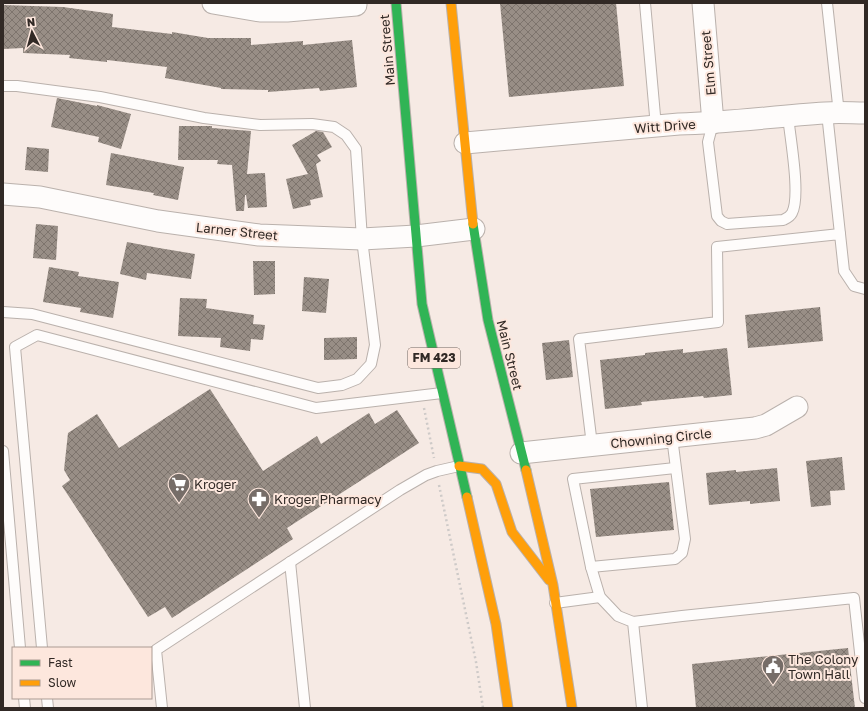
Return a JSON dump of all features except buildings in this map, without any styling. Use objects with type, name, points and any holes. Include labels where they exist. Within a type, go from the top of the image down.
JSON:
[{"type":"main road","name":"Main Street","points":[[396,3],[422,304],[496,624],[508,708]]},
{"type":"main road","name":"Main Street","points":[[451,3],[474,229],[488,320],[546,552],[553,585],[572,708]]},
{"type":"main road","points":[[459,466],[482,469],[496,484],[512,532],[553,585]]},
{"type":"street","points":[[213,3],[260,11],[287,11],[356,4]]},
{"type":"street","name":"Elm Street","points":[[702,3],[714,124]]},
{"type":"street","name":"Witt Drive","points":[[465,144],[656,127],[714,124],[788,116],[833,113],[865,113]]},
{"type":"street","name":"Larner Street","points":[[3,194],[40,197],[158,221],[259,235],[362,240],[416,236],[474,229]]},
{"type":"street","name":"Chowning Circle","points":[[521,453],[754,428],[766,425],[796,407]]},
{"type":"lane","points":[[646,3],[656,127]]},
{"type":"lane","points":[[827,3],[840,234],[844,271],[854,286],[865,289]]},
{"type":"lane","points":[[3,86],[17,86],[100,97],[204,118],[260,124],[312,124],[334,127],[346,135],[356,149],[362,240],[375,345],[371,364],[357,378],[342,385],[318,388],[32,314],[3,312]]},
{"type":"lane","points":[[714,124],[708,142],[717,216],[721,221],[727,224],[783,220],[789,217],[793,212],[796,190],[788,116]]},
{"type":"lane","points":[[592,445],[579,338],[718,322],[717,247],[840,234]]},
{"type":"lane","points":[[42,647],[15,347],[37,335],[316,408],[442,393]]},
{"type":"lane","points":[[591,567],[675,559],[682,552],[685,539],[672,437]]},
{"type":"lane","points":[[3,451],[20,647]]},
{"type":"lane","points":[[162,708],[156,650],[400,490],[426,475],[436,471],[459,466]]},
{"type":"lane","points":[[675,468],[573,479],[591,567],[600,597],[618,616],[633,622],[854,598],[865,698]]},
{"type":"lane","points":[[290,562],[305,708]]},
{"type":"lane","points":[[556,603],[600,597]]},
{"type":"lane","points":[[633,622],[642,708]]},
{"type":"traffic: fast","points":[[396,3],[422,304],[467,497]]},
{"type":"traffic: fast","points":[[473,224],[488,320],[526,470]]},
{"type":"traffic: slow","points":[[451,3],[473,224]]},
{"type":"traffic: slow","points":[[459,466],[482,469],[496,484],[512,532],[549,580]]},
{"type":"traffic: slow","points":[[526,470],[553,585],[572,708]]},
{"type":"traffic: slow","points":[[467,497],[496,624],[508,708]]},
{"type":"place","name":"Kroger","points":[[179,504]]},
{"type":"place","name":"Kroger Pharmacy","points":[[259,518]]},
{"type":"place","name":"The Colony Town Hall","points":[[773,686]]}]
